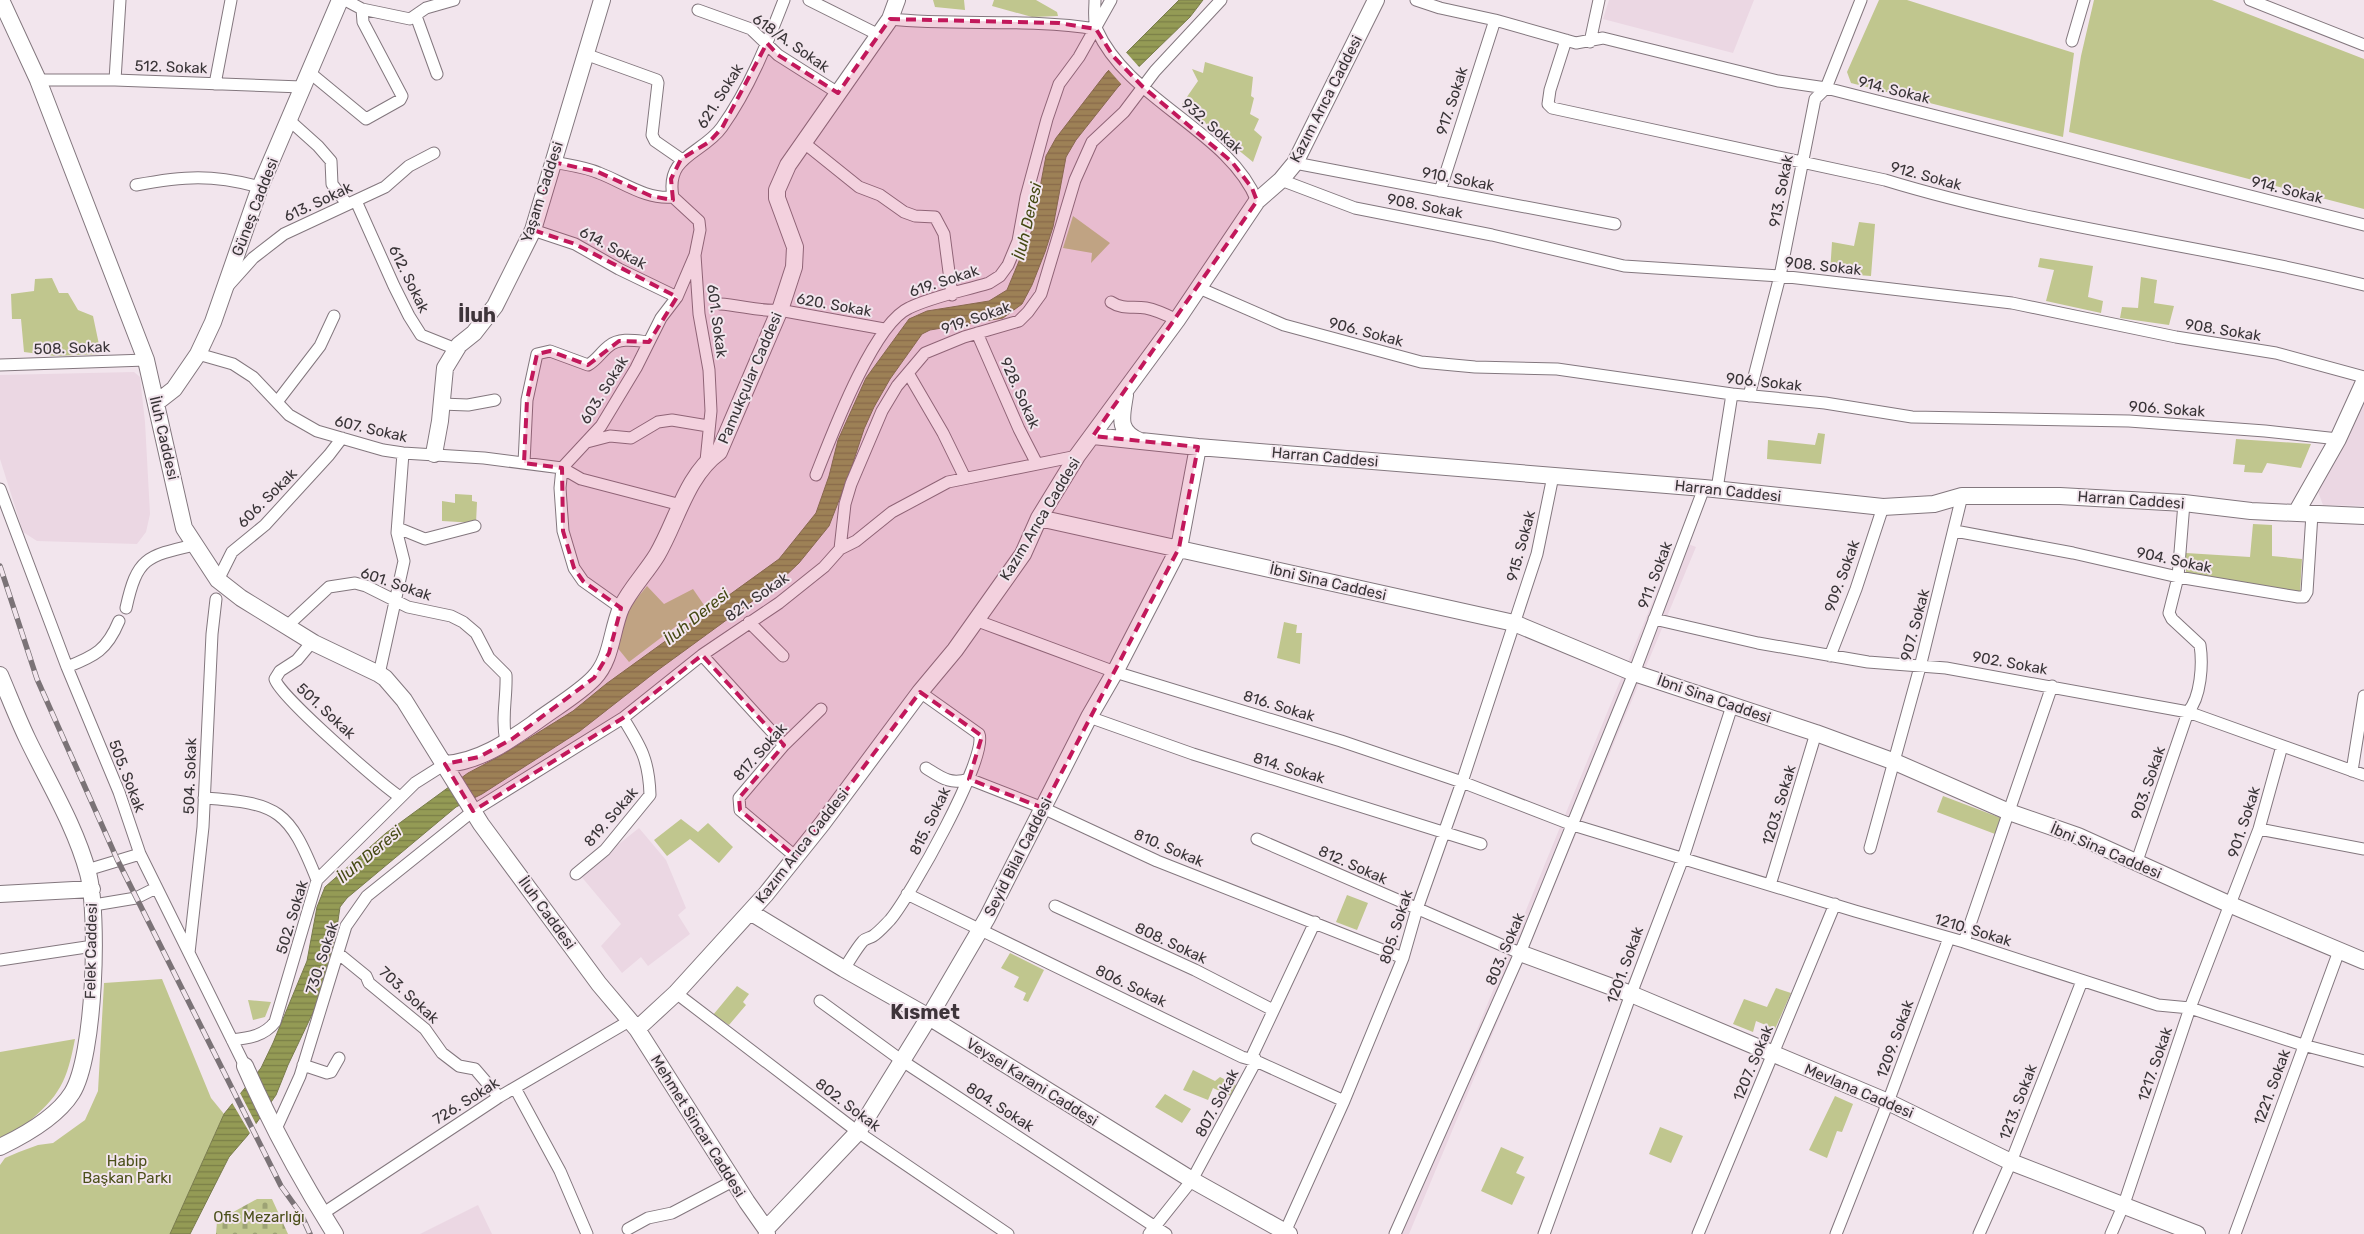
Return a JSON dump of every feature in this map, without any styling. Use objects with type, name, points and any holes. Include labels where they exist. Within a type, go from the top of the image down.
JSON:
[{"type":"street","name":"İluh Caddesi","points":[[0,0],[38,80],[146,360],[184,528],[194,545],[218,580],[241,598],[312,642],[385,678],[404,700],[472,808],[599,984],[632,1023]]},
{"type":"street","points":[[115,80],[120,0]]},
{"type":"street","points":[[215,84],[230,0]]},
{"type":"street","name":"Güneş Caddesi","points":[[156,403],[174,389],[198,354],[224,291],[260,187],[340,0]]},
{"type":"street","points":[[345,0],[362,9],[410,19],[426,8],[454,0]]},
{"type":"street","name":"Yaşam Caddesi","points":[[434,454],[445,368],[456,349],[474,333],[495,306],[533,230],[602,0]]},
{"type":"street","name":"621. Sokak","points":[[682,159],[709,142],[722,128],[745,88],[767,43],[784,0]]},
{"type":"street","points":[[809,0],[816,1],[879,35]]},
{"type":"street","name":"Pamukçular Caddesi","points":[[449,770],[459,763],[479,757],[506,742],[594,678],[609,653],[621,608],[657,555],[681,505],[706,461],[719,452],[780,310],[796,255],[792,235],[778,205],[777,190],[788,165],[890,19],[898,0]]},
{"type":"street","points":[[890,19],[922,22],[1059,23],[1096,29],[1095,0]]},
{"type":"street","name":"619. Sokak","points":[[816,475],[840,414],[884,330],[909,308],[990,283],[1000,276],[1008,265],[1018,241],[1026,197],[1047,119],[1059,84],[1079,57],[1111,0]]},
{"type":"street","name":"919. Sokak","points":[[840,549],[845,504],[851,484],[882,411],[908,373],[925,354],[977,333],[1019,320],[1028,312],[1041,294],[1082,160],[1092,142],[1124,112],[1140,84],[1155,71],[1221,0]]},
{"type":"street","name":"Kazım Arıca Caddesi","points":[[632,1023],[676,993],[750,912],[796,856],[920,692],[955,650],[1023,554],[1039,518],[1077,456],[1177,320],[1257,201],[1281,180],[1295,163],[1376,0]]},
{"type":"street","name":"914. Sokak","points":[[1416,0],[1576,43],[1590,42],[1603,38],[1778,81],[1826,88],[2364,225]]},
{"type":"street","points":[[1590,42],[1599,0]]},
{"type":"street","name":"913. Sokak","points":[[1748,396],[1780,276],[1815,98],[1826,88],[1861,0]]},
{"type":"street","points":[[2072,41],[2084,0]]},
{"type":"street","points":[[2250,0],[2364,45]]},
{"type":"street","points":[[309,72],[366,119],[400,100],[402,96],[364,22],[362,9]]},
{"type":"street","name":"618/A. Sokak","points":[[698,10],[751,29],[778,55],[838,93]]},
{"type":"street","points":[[416,16],[437,74]]},
{"type":"street","name":"917. Sokak","points":[[1440,191],[1495,20]]},
{"type":"street","name":"932. Sokak","points":[[1096,29],[1113,56],[1140,84],[1232,162],[1252,188],[1257,201]]},
{"type":"street","name":"912. Sokak","points":[[1566,40],[1550,90],[1548,104],[1552,108],[1885,180],[1934,195],[2097,231],[2255,259],[2364,285]]},
{"type":"street","points":[[553,162],[598,172],[651,196],[661,198],[673,196],[672,179],[682,159],[655,141],[652,135],[658,84],[656,80],[585,54]]},
{"type":"street","name":"512. Sokak","points":[[38,80],[115,80],[302,87]]},
{"type":"street","name":"612. Sokak","points":[[289,120],[318,146],[331,161],[332,184],[351,202],[409,316],[421,335],[456,349]]},
{"type":"street","points":[[804,142],[859,188],[880,195],[904,212],[915,216],[935,217],[944,234],[952,294]]},
{"type":"street","name":"613. Sokak","points":[[224,291],[253,258],[284,234],[385,187],[409,166],[434,153]]},
{"type":"street","name":"910. Sokak","points":[[1295,163],[1615,224]]},
{"type":"street","points":[[136,185],[170,178],[206,176],[260,187]]},
{"type":"street","name":"908. Sokak","points":[[1281,180],[1355,208],[1492,235],[1624,266],[1780,276],[2012,302],[2176,338],[2276,353],[2364,377]]},
{"type":"street","name":"601. Sokak","points":[[673,196],[699,221],[700,230],[695,255],[699,314],[709,370],[711,411],[706,461]]},
{"type":"street","name":"614. Sokak","points":[[533,230],[575,244],[619,269],[677,297]]},
{"type":"street","name":"603. Sokak","points":[[562,468],[601,426],[636,368],[661,318],[677,297],[695,255]]},
{"type":"street","name":"906. Sokak","points":[[1199,288],[1284,325],[1421,362],[1475,367],[1557,369],[1732,394],[1825,403],[1912,417],[2128,421],[2265,430],[2338,439]]},
{"type":"street","points":[[1111,302],[1119,307],[1145,308],[1158,311],[1177,320]]},
{"type":"street","name":"620. Sokak","points":[[720,304],[767,311],[780,310],[884,330]]},
{"type":"street","points":[[277,402],[320,346],[334,316]]},
{"type":"street","name":"928. Sokak","points":[[977,333],[1019,429],[1037,464]]},
{"type":"street","points":[[524,463],[527,400],[537,354],[550,351],[588,365],[597,359],[611,344],[619,341],[649,342]]},
{"type":"street","name":"607. Sokak","points":[[198,354],[233,364],[253,377],[289,415],[317,431],[383,450],[562,468]]},
{"type":"street","name":"508. Sokak","points":[[0,365],[146,360]]},
{"type":"street","points":[[908,373],[927,404],[965,478]]},
{"type":"street","points":[[2304,513],[2364,382]]},
{"type":"street","points":[[1125,391],[1123,425],[1126,432],[1142,442]]},
{"type":"street","points":[[1710,488],[1732,394]]},
{"type":"street","points":[[441,404],[468,404],[495,400]]},
{"type":"street","points":[[586,443],[610,436],[631,438],[658,422],[672,420],[708,426]]},
{"type":"street","name":"Harran Caddesi","points":[[1093,436],[1198,448],[1710,488],[1883,507],[1934,504],[1962,496],[2060,496],[2184,503],[2251,511],[2364,516]]},
{"type":"street","name":"606. Sokak","points":[[218,580],[232,552],[265,525],[329,455],[342,438]]},
{"type":"street","name":"Seyid Bilal Caddesi","points":[[768,1232],[858,1132],[980,931],[1178,548],[1198,448]]},
{"type":"street","points":[[379,674],[404,561],[398,528],[403,453]]},
{"type":"street","name":"821. Sokak","points":[[472,808],[623,718],[702,655],[779,603],[824,567],[840,549],[856,541],[892,512],[948,482],[1077,456]]},
{"type":"street","points":[[621,608],[583,582],[574,568],[563,531],[560,488],[562,468],[581,479],[681,505]]},
{"type":"street","name":"915. Sokak","points":[[1514,623],[1537,554],[1553,476]]},
{"type":"street","name":"911. Sokak","points":[[1634,673],[1654,619],[1710,488]]},
{"type":"street","name":"505. Sokak","points":[[0,489],[67,667],[119,792],[140,854],[245,1066]]},
{"type":"street","name":"907. Sokak","points":[[1870,848],[1920,667],[1955,531],[1962,496]]},
{"type":"street","points":[[2178,578],[2184,503]]},
{"type":"street","name":"909. Sokak","points":[[1830,656],[1856,589],[1883,507]]},
{"type":"street","name":"904. Sokak","points":[[1955,531],[2073,553],[2178,578],[2304,597],[2307,592],[2304,513]]},
{"type":"street","name":"İbni Sina Caddesi","points":[[1039,518],[1514,623],[1634,673],[1816,733],[1895,762],[2010,812],[2078,836],[2231,906],[2364,961]]},
{"type":"street","points":[[398,528],[425,539],[475,526]]},
{"type":"street","points":[[126,608],[132,581],[147,560],[168,551],[194,545]]},
{"type":"street","name":"903. Sokak","points":[[2136,864],[2188,712],[2195,704],[2198,692],[2200,645],[2172,619],[2169,613],[2178,578]]},
{"type":"street","name":"601. Sokak","points":[[286,627],[329,587],[355,583],[366,586],[408,607],[451,616],[463,622],[476,633],[489,658],[506,675],[502,717],[506,742]]},
{"type":"street","name":"504. Sokak","points":[[189,953],[203,827],[212,634],[216,599]]},
{"type":"street","name":"902. Sokak","points":[[1654,619],[1758,643],[1830,656],[1868,662],[1946,668],[2188,712],[2364,775]]},
{"type":"street","name":"816. Sokak","points":[[975,620],[1115,672],[1342,740],[1462,782],[1573,825]]},
{"type":"street","points":[[67,667],[93,657],[113,637],[119,621]]},
{"type":"street","points":[[749,622],[783,656]]},
{"type":"street","name":"805. Sokak","points":[[1287,1233],[1403,958],[1417,909],[1443,831],[1462,782],[1514,623]]},
{"type":"street","name":"501. Sokak","points":[[312,642],[297,660],[280,671],[275,679],[276,684],[296,706],[400,797]]},
{"type":"street","points":[[702,655],[784,745]]},
{"type":"street","name":"803. Sokak","points":[[1394,1234],[1520,953],[1634,673]]},
{"type":"street","name":"Felek Caddesi","points":[[0,675],[26,736],[70,824],[87,870],[93,897],[89,1030],[77,1084],[64,1105],[17,1138],[0,1147]]},
{"type":"street","points":[[1964,942],[2052,686]]},
{"type":"street","name":"815. Sokak","points":[[844,969],[864,940],[873,936],[890,920],[925,867],[969,779],[979,752],[981,740],[979,734],[920,692]]},
{"type":"street","points":[[2352,771],[2364,696]]},
{"type":"street","name":"1201. Sokak","points":[[1544,1234],[1631,994],[1683,858],[1732,706]]},
{"type":"street","name":"817. Sokak","points":[[796,856],[740,810],[739,798],[784,745],[821,709]]},
{"type":"street","name":"814. Sokak","points":[[1089,717],[1193,754],[1481,844]]},
{"type":"street","name":"819. Sokak","points":[[576,874],[605,850],[650,795],[650,776],[643,750],[623,718]]},
{"type":"street","name":"1203. Sokak","points":[[1770,885],[1816,733]]},
{"type":"street","name":"901. Sokak","points":[[2231,906],[2259,829],[2282,746]]},
{"type":"street","name":"810. Sokak","points":[[926,768],[945,780],[958,783],[969,779],[1043,808],[1157,861],[1403,958]]},
{"type":"street","name":"502. Sokak","points":[[232,1040],[259,1035],[270,1029],[276,1022],[317,880],[363,837],[415,783],[449,770]]},
{"type":"street","points":[[204,798],[245,800],[273,810],[292,827],[317,880]]},
{"type":"street","name":"730. Sokak","points":[[271,1124],[303,1064],[339,954],[346,926],[367,896],[472,808]]},
{"type":"street","name":"1210. Sokak","points":[[1573,825],[1835,904],[1854,912],[1964,942],[2158,1005],[2190,1008],[2303,1045],[2364,1061]]},
{"type":"street","points":[[2259,829],[2364,849]]},
{"type":"street","name":"812. Sokak","points":[[1257,838],[1520,953]]},
{"type":"street","points":[[87,870],[140,854]]},
{"type":"street","points":[[0,894],[136,898],[156,888]]},
{"type":"street","name":"806. Sokak","points":[[907,894],[1242,1057],[1256,1061],[1344,1101]]},
{"type":"street","name":"1207. Sokak","points":[[1698,1234],[1835,904]]},
{"type":"street","name":"808. Sokak","points":[[1055,906],[1195,970],[1273,1010]]},
{"type":"street","name":"1217. Sokak","points":[[2111,1234],[2124,1204],[2190,1008],[2231,906]]},
{"type":"street","name":"Veysel Karani Caddesi","points":[[750,912],[844,969],[929,1017],[1192,1180],[1287,1233]]},
{"type":"street","name":"807. Sokak","points":[[1152,1230],[1192,1180],[1256,1061],[1253,1054],[1315,922]]},
{"type":"street","name":"1209. Sokak","points":[[1836,1234],[1888,1102],[1949,938]]},
{"type":"street","points":[[0,960],[93,946]]},
{"type":"street","name":"1221. Sokak","points":[[2235,1234],[2339,951]]},
{"type":"street","name":"Mevlana Caddesi","points":[[1520,953],[1631,994],[1888,1102],[2011,1162],[2124,1204],[2196,1234]]},
{"type":"street","name":"703. Sokak","points":[[339,954],[366,976],[369,983],[425,1029],[442,1052],[459,1066],[475,1069],[499,1097]]},
{"type":"street","name":"1213. Sokak","points":[[1979,1234],[2011,1162],[2082,981]]},
{"type":"street","name":"802. Sokak","points":[[676,993],[858,1132],[1008,1234]]},
{"type":"street","name":"804. Sokak","points":[[820,1001],[901,1060],[1152,1230],[1166,1234]]},
{"type":"street","name":"726. Sokak","points":[[322,1214],[499,1097],[632,1023]]},
{"type":"street","name":"Mehmet Sincar Caddesi","points":[[632,1023],[768,1232]]},
{"type":"street","points":[[303,1064],[327,1073],[331,1072],[339,1058]]},
{"type":"street","points":[[245,1066],[271,1124],[335,1234]]},
{"type":"street","points":[[514,1088],[560,1171],[588,1234]]},
{"type":"street","points":[[628,1229],[648,1218],[672,1213],[734,1181]]},
{"type":"highlighted area","points":[[890,19],[1059,23],[1096,29],[1113,56],[1143,87],[1232,162],[1252,188],[1257,201],[1093,436],[1198,447],[1179,548],[1043,808],[969,779],[982,736],[920,692],[796,857],[740,810],[739,798],[784,745],[702,655],[623,718],[473,811],[445,764],[479,757],[512,739],[594,678],[609,653],[621,608],[583,581],[574,568],[563,531],[562,468],[524,463],[527,400],[537,354],[550,351],[588,365],[619,341],[649,342],[677,297],[575,244],[533,230],[553,162],[598,172],[651,196],[673,200],[671,179],[681,159],[709,142],[722,128],[767,43],[778,55],[838,93]]},
{"type":"shaded area","points":[[1609,0],[1754,0],[1733,53],[1603,19]]},
{"type":"shaded area","points":[[134,372],[140,377],[145,422],[150,514],[146,532],[137,544],[37,541],[23,532],[0,459],[0,375]]},
{"type":"shaded area","points":[[2364,404],[2364,506],[2323,505],[2316,486]]},
{"type":"shaded area","points":[[1678,540],[1696,547],[1409,1234],[1393,1234]]},
{"type":"shaded area","points":[[639,828],[666,860],[686,908],[678,915],[690,934],[648,966],[641,957],[622,973],[601,946],[621,924],[580,875]]},
{"type":"shaded area","points":[[478,1205],[492,1234],[420,1234]]},
{"type":"green space","points":[[933,0],[964,0],[965,10],[935,7]]},
{"type":"green space","points":[[994,0],[1036,0],[1057,12],[1058,16],[1032,17],[992,6]]},
{"type":"green space","points":[[1879,0],[1907,0],[2074,53],[2063,137],[1851,83],[1847,72]]},
{"type":"green space","points":[[2094,0],[2212,0],[2364,59],[2364,209],[2069,132],[2081,56]]},
{"type":"green space","points":[[1205,62],[1253,77],[1251,96],[1254,98],[1250,114],[1259,119],[1254,130],[1262,137],[1253,162],[1182,104],[1198,81],[1192,69],[1203,73]]},
{"type":"green space","points":[[1073,216],[1110,243],[1091,263],[1092,253],[1063,248]]},
{"type":"green space","points":[[1859,222],[1875,224],[1871,276],[1830,273],[1832,242],[1854,246]]},
{"type":"green space","points":[[2040,258],[2093,266],[2088,297],[2103,301],[2101,313],[2046,301],[2054,270],[2038,267]]},
{"type":"green space","points":[[2141,277],[2157,280],[2154,303],[2174,306],[2169,325],[2120,318],[2122,307],[2138,308]]},
{"type":"green space","points":[[52,278],[59,293],[68,293],[78,310],[93,316],[101,354],[55,356],[24,352],[21,319],[12,319],[11,294],[34,291],[35,279]]},
{"type":"green space","points":[[1818,433],[1825,434],[1821,464],[1767,459],[1768,440],[1815,445]]},
{"type":"green space","points":[[2236,439],[2311,444],[2301,468],[2267,463],[2262,473],[2244,472],[2245,465],[2233,464]]},
{"type":"green space","points":[[455,494],[472,495],[472,501],[477,502],[476,523],[442,521],[442,501],[455,503]]},
{"type":"green space","points":[[2253,524],[2272,525],[2272,556],[2302,559],[2300,593],[2186,575],[2186,553],[2250,557]]},
{"type":"green space","points":[[647,586],[664,604],[693,589],[704,605],[629,662],[616,646],[624,614]]},
{"type":"green space","points":[[1284,622],[1297,625],[1296,633],[1302,633],[1300,664],[1277,658]]},
{"type":"green space","points":[[1943,796],[2001,818],[1995,834],[1937,812]]},
{"type":"green space","points":[[681,819],[698,832],[708,823],[733,847],[719,863],[690,839],[667,856],[654,840]]},
{"type":"green space","points":[[1347,895],[1368,903],[1357,930],[1336,922]]},
{"type":"green space","points":[[1010,953],[1044,970],[1028,1002],[1023,1000],[1026,993],[1014,987],[1019,977],[1001,968]]},
{"type":"green space","name":"Habip Başkan Parkı","points":[[162,979],[211,1098],[224,1114],[170,1234],[0,1234],[0,1165],[5,1158],[19,1152],[38,1145],[53,1143],[85,1120],[98,1091],[104,983]]},
{"type":"green space","points":[[737,986],[749,994],[743,1002],[746,1005],[729,1025],[713,1015]]},
{"type":"green space","points":[[1776,988],[1791,993],[1775,1029],[1756,1021],[1753,1032],[1733,1024],[1744,999],[1767,1007]]},
{"type":"green space","points":[[248,1000],[271,1002],[265,1017],[253,1020]]},
{"type":"green space","points":[[75,1039],[65,1077],[54,1096],[26,1124],[11,1136],[0,1141],[0,1052]]},
{"type":"green space","points":[[1193,1070],[1215,1081],[1220,1077],[1236,1085],[1231,1096],[1213,1088],[1208,1100],[1183,1090]]},
{"type":"green space","points":[[1165,1094],[1191,1109],[1182,1123],[1155,1107]]},
{"type":"green space","points":[[1835,1096],[1853,1104],[1842,1132],[1837,1131],[1827,1158],[1809,1150]]},
{"type":"green space","points":[[1660,1127],[1683,1136],[1671,1163],[1649,1154]]},
{"type":"green space","points":[[1501,1147],[1524,1157],[1516,1173],[1525,1177],[1512,1205],[1481,1191]]},
{"type":"green space","name":"Ofis Mezarlığı","points":[[257,1199],[272,1199],[288,1234],[216,1234],[217,1221]]},
{"type":"water","name":"İluh Deresi","points":[[1179,0],[1203,0],[1190,17],[1118,87],[1076,140],[1066,157],[1053,227],[1032,285],[1022,304],[1003,318],[930,330],[922,334],[890,379],[874,407],[864,429],[829,526],[799,563],[780,581],[658,670],[580,731],[482,794],[456,807],[347,898],[340,907],[334,948],[318,1002],[276,1095],[248,1135],[229,1157],[190,1234],[170,1234],[224,1114],[261,1068],[273,1043],[307,961],[317,907],[325,887],[386,833],[468,773],[502,755],[573,711],[606,684],[779,559],[816,513],[829,476],[838,440],[866,378],[909,319],[927,311],[989,301],[1007,290],[1032,230],[1046,156],[1056,138],[1107,72]]},
{"type":"pier","points":[[1124,50],[1140,68],[1123,86],[1107,68]]},
{"type":"pier","points":[[239,1091],[257,1126],[251,1135],[231,1101]]},
{"type":"railway","points":[[0,566],[37,679],[117,859],[281,1186],[301,1214],[310,1234]]},
{"type":"district","name":"İluh","points":[[477,315]]},
{"type":"district","name":"Kısmet","points":[[925,1012]]}]
